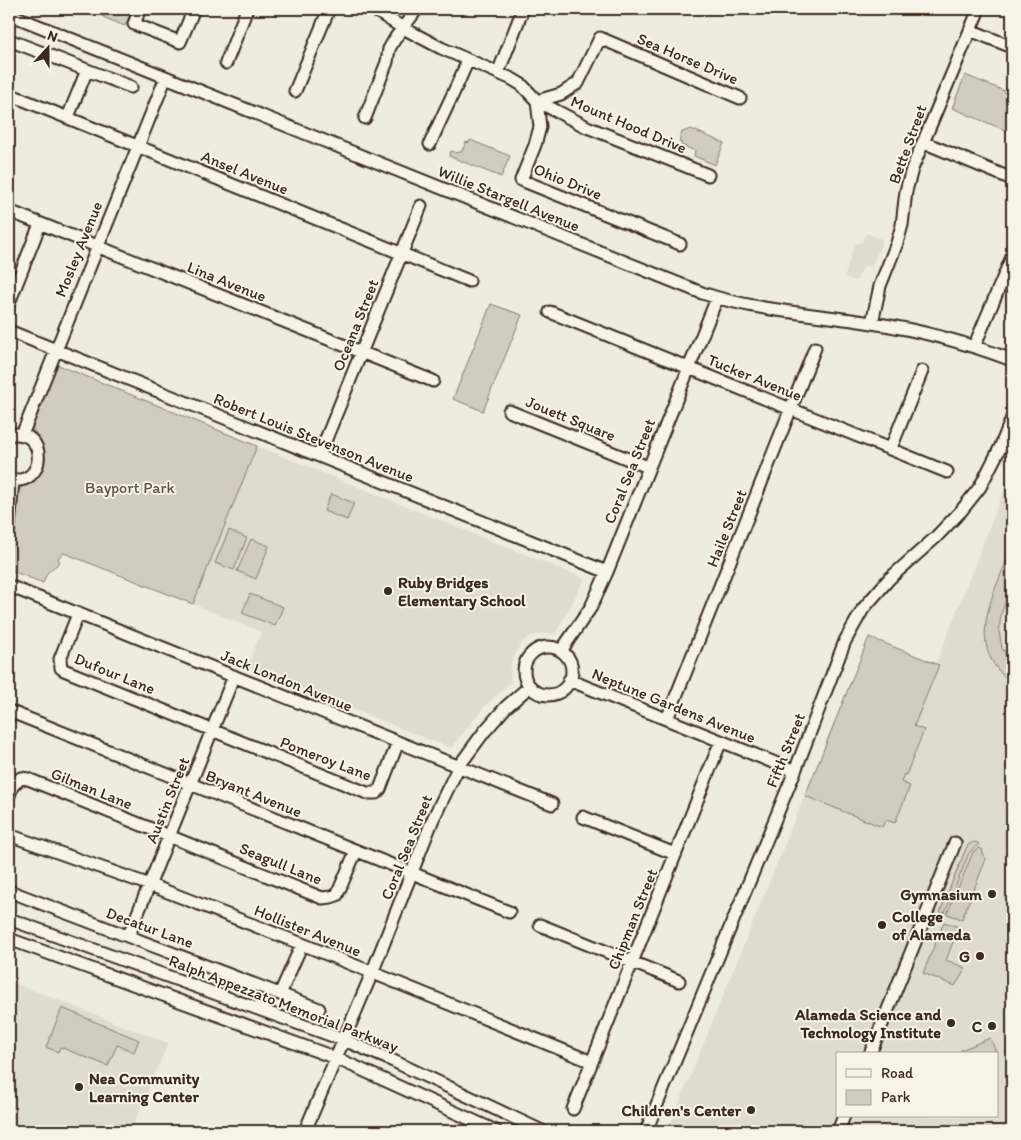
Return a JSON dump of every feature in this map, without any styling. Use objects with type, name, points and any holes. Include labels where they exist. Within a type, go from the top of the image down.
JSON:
[{"type":"street","points":[[140,9],[134,24],[180,42],[194,9]]},
{"type":"street","points":[[226,63],[247,9]]},
{"type":"street","points":[[295,91],[329,9]]},
{"type":"street","name":"Mount Hood Drive","points":[[373,9],[403,28],[441,48],[522,85],[538,101],[588,127],[708,175]]},
{"type":"street","points":[[365,118],[387,62],[389,49],[417,9]]},
{"type":"street","points":[[498,73],[523,9]]},
{"type":"street","name":"Bette Street","points":[[872,323],[880,286],[902,225],[906,190],[912,169],[979,9]]},
{"type":"street","name":"Willie Stargell Avenue","points":[[9,14],[717,298],[872,323],[931,335],[1012,360]]},
{"type":"street","points":[[970,30],[1012,47]]},
{"type":"street","name":"Sea Horse Drive","points":[[538,101],[561,94],[578,83],[600,38],[740,98]]},
{"type":"street","points":[[9,40],[131,87]]},
{"type":"street","points":[[430,144],[468,60]]},
{"type":"street","points":[[68,117],[87,70]]},
{"type":"street","name":"Mosley Avenue","points":[[22,434],[166,77]]},
{"type":"street","name":"Ansel Avenue","points":[[9,94],[469,281]]},
{"type":"street","name":"Ohio Drive","points":[[538,101],[540,118],[538,135],[521,180],[680,244]]},
{"type":"street","points":[[923,142],[1012,179]]},
{"type":"street","name":"Oceana Street","points":[[318,456],[421,206]]},
{"type":"street","name":"Lina Avenue","points":[[9,211],[433,382]]},
{"type":"street","points":[[9,302],[40,224]]},
{"type":"street","points":[[974,347],[1012,257]]},
{"type":"street","name":"Coral Sea Street","points":[[561,651],[591,607],[607,572],[717,298]]},
{"type":"street","name":"Tucker Avenue","points":[[550,312],[948,472]]},
{"type":"street","name":"Robert Louis Stevenson Avenue","points":[[9,331],[607,572]]},
{"type":"street","name":"Haile Street","points":[[667,719],[815,348]]},
{"type":"street","points":[[890,448],[922,371]]},
{"type":"street","name":"Jouett Square","points":[[509,410],[648,467]]},
{"type":"street","name":"Fifth Street","points":[[646,1131],[795,771],[845,641],[863,609],[889,579],[935,538],[961,511],[980,487],[1000,448],[1012,418]]},
{"type":"street","points":[[9,435],[22,434],[30,439],[37,447],[39,455],[38,464],[30,475],[25,478],[11,479],[9,527]]},
{"type":"street","name":"Jack London Avenue","points":[[9,586],[548,802],[552,790]]},
{"type":"street","name":"Dufour Lane","points":[[78,614],[60,659],[60,668],[212,730]]},
{"type":"street","points":[[544,647],[561,651],[571,666],[569,680],[562,690],[555,694],[537,692],[525,679],[524,671],[528,657],[536,650],[544,647]]},
{"type":"street","name":"Austin Street","points":[[129,936],[234,676]]},
{"type":"street","name":"Neptune Gardens Avenue","points":[[569,680],[795,771]]},
{"type":"street","name":"Coral Sea Street","points":[[305,1131],[413,874],[433,819],[459,766],[489,726],[530,686]]},
{"type":"street","name":"Bryant Avenue","points":[[9,711],[509,912]]},
{"type":"street","name":"Pomeroy Lane","points":[[212,730],[371,794],[376,793],[380,789],[398,742]]},
{"type":"street","name":"Chipman Street","points":[[573,1110],[721,742]]},
{"type":"street","name":"Gilman Lane","points":[[9,795],[16,782],[21,778],[28,779],[170,836]]},
{"type":"street","points":[[583,816],[676,854]]},
{"type":"street","name":"Hollister Avenue","points":[[9,835],[150,885],[302,944],[592,1062]]},
{"type":"street","name":"Seagull Lane","points":[[170,836],[322,898],[331,898],[337,895],[356,851]]},
{"type":"street","points":[[871,1052],[955,844]]},
{"type":"street","name":"Decatur Lane","points":[[9,892],[319,1008]]},
{"type":"street","name":"Ralph Appezzato Memorial Parkway","points":[[9,919],[344,1040],[389,1059],[542,1131]]},
{"type":"street","points":[[540,925],[678,981]]},
{"type":"street","name":"Ralph Appezzato Memorial Parkway","points":[[9,939],[336,1058],[496,1131]]},
{"type":"street","points":[[280,994],[302,944]]},
{"type":"street","points":[[838,1131],[843,1118]]},
{"type":"shaded area","points":[[866,233],[883,240],[871,267],[865,265],[856,281],[845,277],[855,244],[862,242]]},
{"type":"shaded area","name":"Ruby Bridges Elementary School","points":[[257,446],[585,579],[555,634],[545,633],[536,635],[527,638],[521,644],[511,662],[511,682],[483,708],[451,748],[247,667],[261,632],[193,604]]},
{"type":"shaded area","name":"College of Alameda","points":[[1012,469],[1012,1131],[668,1131],[869,637],[936,664]]},
{"type":"shaded area","name":"Nea Community Learning Center","points":[[9,981],[168,1043],[131,1131],[9,1131]]},
{"type":"green space","points":[[100,9],[132,9],[125,26],[103,17],[105,12]]},
{"type":"green space","points":[[965,75],[1012,94],[1012,133],[952,108]]},
{"type":"green space","points":[[691,129],[724,143],[715,165],[694,156],[695,151],[681,145],[682,143],[679,142],[682,132]]},
{"type":"green space","points":[[470,140],[510,156],[501,177],[449,156],[451,151],[457,153],[462,151],[466,142],[469,143]]},
{"type":"green space","points":[[491,304],[522,315],[483,411],[453,399]]},
{"type":"green space","name":"Bayport Park","points":[[56,364],[257,446],[193,604],[64,553],[58,558],[60,562],[47,573],[43,583],[10,570],[15,495],[21,487],[36,478],[44,464],[44,448],[32,424]]},
{"type":"green space","points":[[331,494],[354,503],[347,520],[324,511]]},
{"type":"green space","points":[[229,530],[247,538],[234,570],[215,563]]},
{"type":"green space","points":[[251,539],[269,546],[256,579],[237,571]]},
{"type":"green space","points":[[1012,548],[1012,585],[1001,614],[999,631],[1002,648],[1012,665],[1012,683],[997,668],[988,653],[985,636],[986,618],[991,601]]},
{"type":"green space","points":[[250,594],[283,607],[275,626],[242,613]]},
{"type":"green space","points":[[869,637],[939,665],[914,726],[924,730],[906,775],[904,774],[901,782],[910,786],[895,823],[886,820],[882,827],[805,796]]},
{"type":"green space","points":[[975,842],[979,844],[969,853],[945,913],[940,912],[967,846]]},
{"type":"green space","points":[[979,848],[983,850],[982,853],[986,859],[962,919],[947,914],[973,852]]},
{"type":"green space","points":[[944,922],[959,927],[946,960],[966,968],[955,986],[923,973]]},
{"type":"green space","points":[[62,1008],[139,1040],[134,1052],[117,1045],[108,1066],[60,1047],[58,1052],[46,1047]]},
{"type":"green space","points":[[990,1038],[996,1052],[960,1052]]},
{"type":"place","name":"Ruby Bridges Elementary School","points":[[388,591]]},
{"type":"place","name":"Gymnasium","points":[[992,894]]},
{"type":"place","name":"College of Alameda","points":[[882,925]]},
{"type":"place","name":"G","points":[[980,956]]},
{"type":"place","name":"Alameda Science and Technology Institute","points":[[951,1023]]},
{"type":"place","name":"C","points":[[992,1026]]},
{"type":"place","name":"Nea Community Learning Center","points":[[79,1087]]},
{"type":"place","name":"Children's Center","points":[[751,1110]]}]
